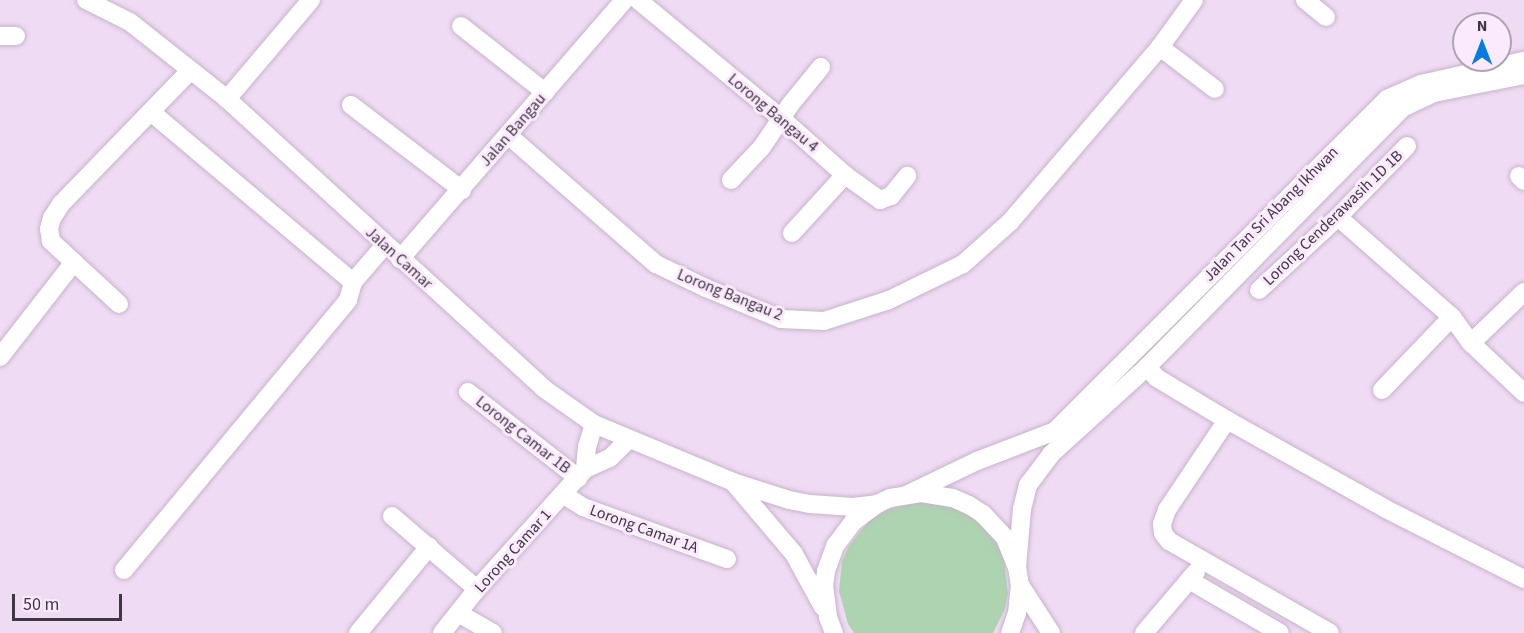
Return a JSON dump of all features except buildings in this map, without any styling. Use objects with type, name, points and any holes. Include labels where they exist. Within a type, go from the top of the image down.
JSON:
[{"type":"street","name":"Jalan Camar","points":[[86,0],[130,22],[189,72],[227,99],[543,388],[594,424],[733,483],[810,504],[852,507],[877,504]]},
{"type":"street","points":[[227,99],[311,0]]},
{"type":"street","name":"Jalan Bangau","points":[[400,259],[624,0]]},
{"type":"street","name":"Lorong Bangau 4","points":[[638,0],[782,119],[844,175],[880,200],[891,196],[908,176]]},
{"type":"street","name":"Lorong Bangau 2","points":[[508,135],[656,264],[706,288],[781,319],[824,321],[889,300],[963,264],[1010,222],[1160,48],[1194,0]]},
{"type":"street","points":[[1305,0],[1326,17]]},
{"type":"street","points":[[460,26],[545,92]]},
{"type":"street","points":[[1160,48],[1215,89]]},
{"type":"street","name":"Jalan Tan Sri Abang Ikhwan","points":[[1060,436],[1387,99],[1420,84],[1524,61]]},
{"type":"street","points":[[731,180],[762,147],[790,105],[821,68]]},
{"type":"street","points":[[119,304],[51,241],[49,229],[52,218],[62,204],[189,72]]},
{"type":"street","name":"Jalan Tan Sri Abang Ikhwan","points":[[1060,436],[1147,367],[1402,108],[1434,93],[1524,75]]},
{"type":"street","points":[[351,105],[462,190]]},
{"type":"street","points":[[151,112],[353,282]]},
{"type":"street","name":"Lorong Cenderawasih 1D 1B","points":[[1259,290],[1338,217],[1407,146]]},
{"type":"street","points":[[792,233],[844,175]]},
{"type":"street","points":[[1338,217],[1452,317],[1463,329],[1471,343],[1524,393]]},
{"type":"street","points":[[124,570],[348,300],[353,282],[385,245]]},
{"type":"street","points":[[0,357],[74,262]]},
{"type":"street","points":[[1471,343],[1524,292]]},
{"type":"street","points":[[1382,390],[1452,317]]},
{"type":"street","points":[[1147,367],[1157,378],[1227,420],[1386,509],[1524,579]]},
{"type":"street","name":"Lorong Camar 1B","points":[[468,392],[582,473]]},
{"type":"street","points":[[1227,420],[1167,510],[1162,524],[1163,533],[1169,541],[1330,633]]},
{"type":"street","points":[[582,473],[594,424]]},
{"type":"street","points":[[831,625],[824,586],[830,557],[852,522],[877,504],[906,495],[977,461],[1060,436]]},
{"type":"street","points":[[1010,633],[1017,613],[1022,509],[1028,485],[1060,436]]},
{"type":"street","name":"Lorong Camar 1","points":[[442,633],[477,589],[582,473],[610,458],[628,440]]},
{"type":"street","name":"Jalan Camar","points":[[733,483],[794,554],[831,625]]},
{"type":"street","points":[[906,495],[936,494],[969,505],[995,525],[1005,538],[1019,576],[1051,633]]},
{"type":"street","name":"Lorong Camar 1A","points":[[564,495],[583,507],[727,560]]},
{"type":"street","points":[[392,516],[477,589]]},
{"type":"street","points":[[358,633],[429,547]]},
{"type":"street","points":[[1144,633],[1204,561]]},
{"type":"street","points":[[1189,580],[1280,633]]},
{"type":"street","points":[[458,613],[493,633]]},
{"type":"green space","points":[[921,502],[957,508],[972,517],[997,543],[1004,560],[1008,593],[1005,609],[993,633],[854,633],[848,624],[839,591],[842,561],[849,546],[868,522],[888,509]]}]
